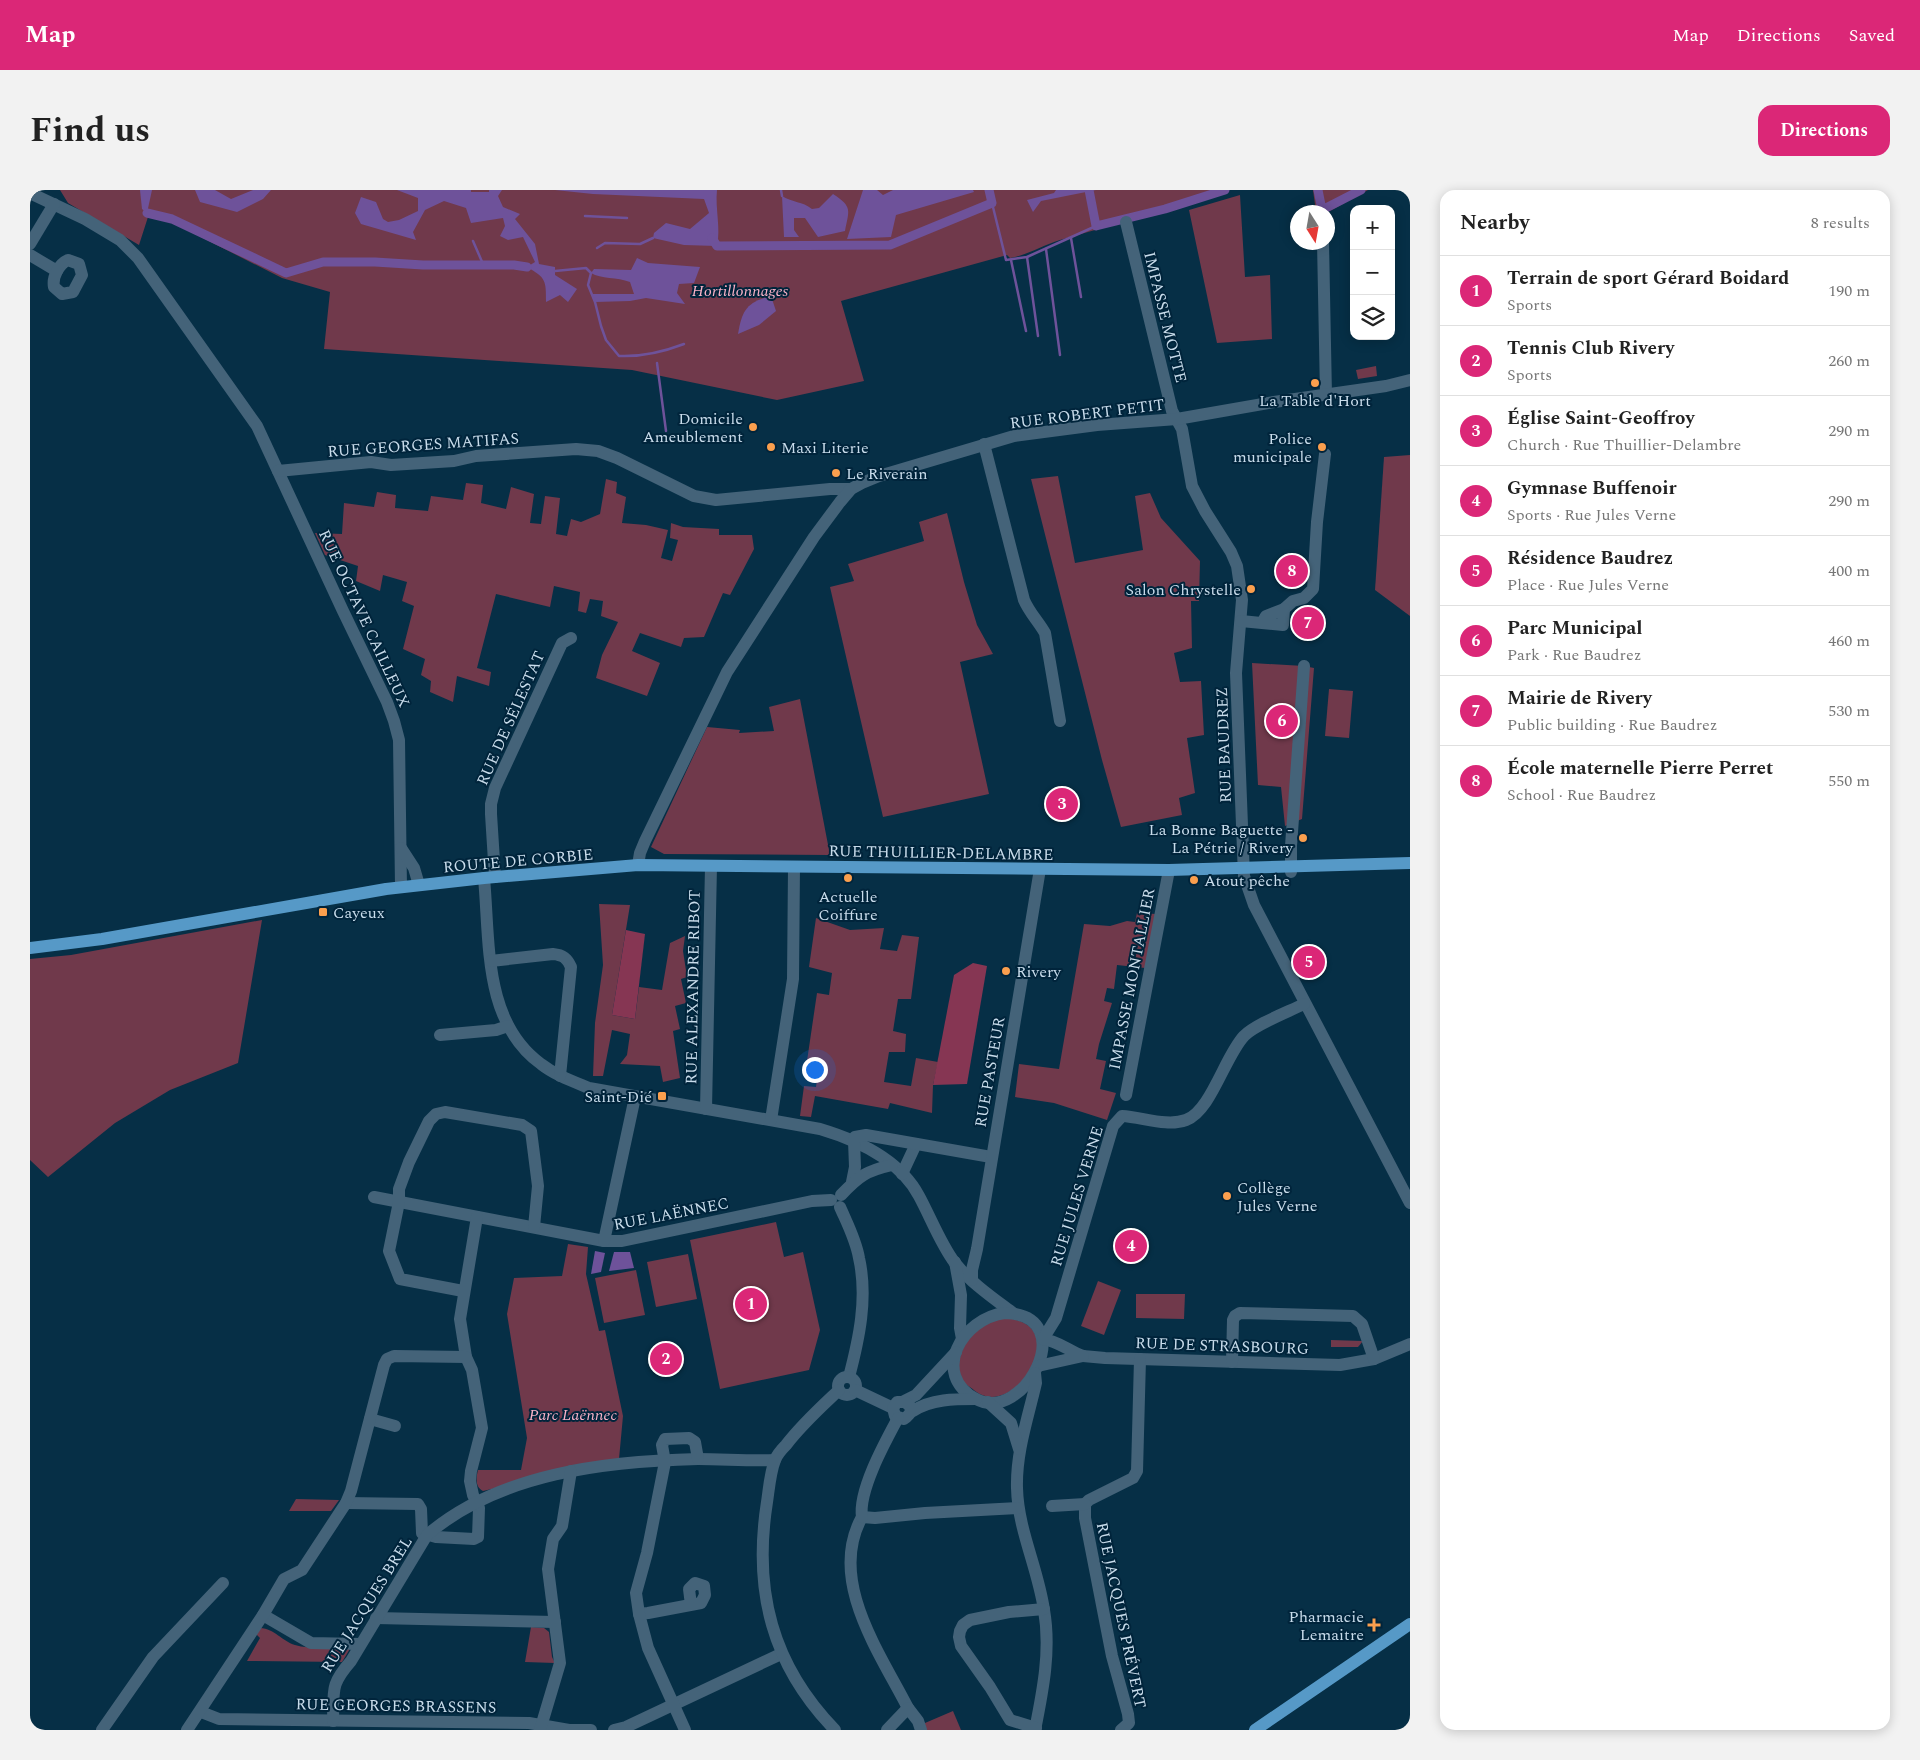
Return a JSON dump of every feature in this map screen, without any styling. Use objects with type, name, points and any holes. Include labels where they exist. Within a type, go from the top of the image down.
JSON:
[{"type":"main road","name":"RUE THUILLIER-DELAMBRE","points":[[638,865],[1169,870],[1291,869],[1410,863]]},
{"type":"main road","name":"ROUTE DE CORBIE","points":[[30,948],[102,939],[419,885],[638,865]]},
{"type":"main road","points":[[1255,1730],[1410,1624]]},
{"type":"street","points":[[30,193],[84,219],[120,240],[138,258],[257,426],[278,471]]},
{"type":"street","points":[[30,244],[54,204]]},
{"type":"street","name":"IMPASSE MOTTE","points":[[1126,222],[1172,411],[1177,419]]},
{"type":"street","points":[[1323,250],[1326,395]]},
{"type":"street","points":[[30,255],[57,271]]},
{"type":"street","name":"RUE ROBERT PETIT","points":[[851,489],[879,476],[1014,436],[1040,431],[1177,419],[1274,402],[1386,386],[1408,380]]},
{"type":"street","name":"RUE BAUDREZ","points":[[1177,419],[1182,429],[1192,486],[1205,511],[1231,552],[1237,566],[1242,600],[1236,673],[1244,876],[1254,906],[1304,1004]]},
{"type":"street","points":[[984,444],[1024,600],[1028,610],[1039,623],[1044,633],[1060,721]]},
{"type":"street","name":"RUE GEORGES MATIFAS","points":[[278,471],[371,462],[391,465],[454,461],[476,456],[576,448],[598,451],[617,458],[694,496],[716,500],[830,489],[851,489]]},
{"type":"street","points":[[1241,621],[1283,625],[1284,609],[1293,601],[1304,598],[1312,589],[1325,454]]},
{"type":"street","name":"RUE OCTAVE CAILLEUX","points":[[278,471],[342,612],[387,702],[394,721],[398,740],[400,888]]},
{"type":"street","points":[[638,865],[645,841],[727,672],[814,537],[851,489]]},
{"type":"street","name":"RUE DE SÉLESTAT","points":[[570,638],[562,643],[495,788],[491,814],[491,961],[498,1004],[508,1026],[520,1044],[541,1065],[560,1076],[588,1088],[820,1129],[854,1141],[892,1165],[912,1184],[955,1262]]},
{"type":"street","points":[[1291,869],[1290,846],[1304,666]]},
{"type":"street","points":[[400,845],[414,868],[419,885]]},
{"type":"street","name":"RUE ALEXANDRE RIBOT","points":[[706,1109],[712,866]]},
{"type":"street","points":[[771,1120],[793,979],[794,867]]},
{"type":"street","name":"RUE PASTEUR","points":[[972,1280],[1040,869]]},
{"type":"street","name":"IMPASSE MONTALLIER","points":[[1126,1095],[1169,870]]},
{"type":"street","points":[[491,961],[553,954],[561,955],[569,962],[571,967],[560,1076]]},
{"type":"street","points":[[1304,1004],[1410,1203]]},
{"type":"street","name":"RUE JULES VERNE","points":[[1043,1339],[1056,1318],[1113,1126],[1122,1116],[1173,1122],[1184,1121],[1194,1117],[1203,1107],[1234,1050],[1246,1034],[1304,1004]]},
{"type":"street","points":[[440,1035],[496,1030],[508,1026]]},
{"type":"street","points":[[604,1241],[635,1097]]},
{"type":"street","points":[[463,1291],[400,1279],[390,1251],[399,1202],[399,1189],[409,1162],[429,1121],[436,1114],[446,1112],[522,1125],[530,1131],[538,1186],[534,1227]]},
{"type":"street","points":[[852,1182],[856,1153],[855,1137],[866,1135],[991,1156]]},
{"type":"street","points":[[902,1174],[916,1144]]},
{"type":"street","points":[[849,1377],[861,1325],[863,1292],[860,1259],[837,1201],[852,1182],[875,1169],[892,1165]]},
{"type":"street","name":"RUE LAËNNEC","points":[[374,1197],[604,1241],[622,1241],[812,1201],[837,1201]]},
{"type":"street","points":[[477,1216],[463,1291],[460,1319],[466,1358],[472,1370],[482,1428],[471,1472],[473,1495],[477,1502]]},
{"type":"street","points":[[955,1262],[995,1301],[1013,1313]]},
{"type":"street","points":[[955,1262],[961,1294],[960,1328],[962,1339]]},
{"type":"street","points":[[921,1730],[918,1721],[908,1708],[860,1613],[854,1596],[851,1558],[856,1530],[862,1517],[861,1508],[870,1478],[901,1410],[956,1352],[962,1339],[980,1321],[996,1314],[1013,1313],[1022,1315],[1033,1322],[1039,1329],[1043,1339],[1036,1370],[1036,1383],[1020,1451],[1017,1488],[1018,1508],[1025,1540],[1044,1609],[1047,1655],[1036,1729],[1010,1720],[990,1687],[960,1646],[959,1637],[964,1625],[970,1620],[1009,1612],[1044,1609]]},
{"type":"street","points":[[1232,1362],[1233,1320],[1240,1313],[1353,1316],[1362,1324],[1374,1359]]},
{"type":"street","points":[[1043,1339],[1055,1341],[1070,1352],[1083,1356]]},
{"type":"street","name":"RUE DE STRASBOURG","points":[[1083,1356],[1340,1365],[1374,1359],[1410,1344]]},
{"type":"street","points":[[956,1352],[955,1374],[964,1389],[976,1399]]},
{"type":"street","points":[[187,1730],[201,1712],[263,1616],[284,1578],[302,1570],[346,1503],[351,1491],[387,1359],[394,1356],[466,1358]]},
{"type":"street","points":[[855,1390],[901,1410],[947,1399],[976,1399],[988,1402],[1003,1401],[1019,1393],[1036,1370],[1083,1356]]},
{"type":"street","points":[[1052,1506],[1086,1504],[1089,1500],[1133,1478],[1137,1471],[1140,1359]]},
{"type":"street","points":[[849,1377],[856,1384],[852,1394],[846,1395],[839,1390],[838,1385],[841,1380],[849,1377]]},
{"type":"street","points":[[835,1730],[818,1713],[797,1684],[781,1654],[764,1588],[762,1560],[764,1524],[775,1460],[802,1424],[839,1390]]},
{"type":"street","points":[[988,1402],[1011,1423],[1020,1451]]},
{"type":"street","points":[[370,1420],[396,1426]]},
{"type":"street","points":[[685,1730],[648,1648],[639,1614],[636,1593],[647,1550],[664,1462],[662,1445],[666,1439],[689,1438],[696,1442],[698,1459]]},
{"type":"street","name":"RUE JACQUES BREL","points":[[333,1721],[334,1685],[339,1675],[351,1661],[428,1535],[438,1526],[477,1502],[509,1488],[571,1471],[621,1463],[698,1459],[775,1460]]},
{"type":"street","points":[[541,1727],[560,1663],[548,1569],[553,1539],[562,1526],[571,1471]]},
{"type":"street","name":"RUE JACQUES BREL","points":[[428,1535],[474,1539],[478,1537],[479,1508],[477,1502]]},
{"type":"street","points":[[346,1503],[418,1504],[421,1509],[422,1533],[428,1535]]},
{"type":"street","name":"RUE JACQUES PRÉVERT","points":[[1086,1504],[1084,1518],[1112,1656],[1128,1714],[1129,1723],[1121,1730]]},
{"type":"street","points":[[862,1517],[875,1518],[1018,1508]]},
{"type":"street","points":[[102,1730],[153,1657],[223,1583]]},
{"type":"street","points":[[639,1614],[696,1604]]},
{"type":"street","points":[[263,1616],[311,1643],[360,1644]]},
{"type":"street","points":[[376,1618],[554,1622]]},
{"type":"street","points":[[614,1730],[781,1654]]},
{"type":"street","points":[[887,1730],[908,1708]]},
{"type":"street","name":"RUE GEORGES BRASSENS","points":[[201,1712],[219,1720],[529,1723],[541,1727],[591,1730]]},
{"type":"green space","name":"Hortillonnages","points":[[60,190],[1227,190],[1060,240],[1017,257],[1010,258],[1007,255],[841,301],[864,381],[777,400],[632,370],[324,349],[330,292],[282,278],[173,223],[148,217],[139,245],[68,203]]},
{"type":"green space","points":[[1313,190],[1368,190],[1335,208],[1335,205],[1315,205]]},
{"type":"green space","points":[[1240,195],[1245,277],[1270,275],[1272,339],[1217,343],[1189,210]]},
{"type":"green space","points":[[1376,366],[1377,376],[1358,379],[1356,370]]},
{"type":"green space","points":[[1410,455],[1410,616],[1375,590],[1384,457]]},
{"type":"green space","points":[[1058,476],[1075,563],[1143,550],[1135,496],[1150,493],[1161,518],[1200,561],[1199,601],[1191,601],[1192,648],[1174,653],[1180,682],[1201,681],[1204,735],[1187,738],[1195,793],[1179,798],[1182,815],[1121,827],[1102,760],[1031,479]]},
{"type":"green space","points":[[606,479],[617,482],[616,493],[626,497],[622,523],[646,525],[668,530],[661,558],[672,561],[678,540],[670,538],[671,523],[683,527],[719,529],[719,535],[752,535],[754,549],[730,595],[723,593],[704,637],[684,638],[681,647],[640,633],[632,651],[660,663],[647,696],[596,678],[602,655],[618,622],[601,616],[603,601],[590,599],[586,613],[578,611],[580,592],[554,586],[550,607],[496,594],[477,668],[491,672],[489,686],[457,676],[453,702],[430,692],[431,681],[421,675],[425,659],[403,649],[414,606],[402,601],[407,582],[383,575],[380,591],[356,581],[358,566],[325,555],[315,533],[342,534],[344,503],[374,507],[377,492],[396,495],[395,508],[428,511],[431,496],[463,500],[466,483],[483,485],[481,503],[506,509],[511,487],[534,494],[530,523],[541,524],[545,496],[560,498],[556,534],[567,536],[571,519],[581,522],[600,514]]},
{"type":"green space","points":[[947,513],[977,625],[993,654],[960,662],[989,794],[883,817],[830,587],[854,581],[848,564],[924,541],[919,522]]},
{"type":"green space","points":[[1252,663],[1314,668],[1302,819],[1285,826],[1281,787],[1258,785]]},
{"type":"green space","points":[[1329,689],[1353,691],[1349,738],[1325,736]]},
{"type":"green space","points":[[800,699],[830,855],[664,854],[651,847],[707,727],[740,730],[739,733],[774,731],[769,707]]},
{"type":"green space","points":[[599,904],[630,905],[612,1015],[635,1019],[639,987],[662,990],[670,943],[685,936],[683,951],[687,977],[681,979],[686,1003],[675,1006],[680,1029],[673,1031],[680,1078],[663,1082],[660,1066],[620,1064],[627,1055],[630,1034],[612,1030],[603,1076],[593,1076],[595,1023],[603,965]]},
{"type":"green space","points":[[1137,913],[1156,914],[1145,968],[1117,965],[1114,989],[1107,988],[1104,1001],[1112,1003],[1096,1059],[1106,1061],[1100,1089],[1116,1093],[1107,1120],[1054,1103],[1015,1097],[1019,1064],[1059,1069],[1084,924],[1110,926],[1127,921],[1135,922]]},
{"type":"green space","points":[[816,918],[850,930],[884,928],[880,949],[897,951],[902,935],[919,937],[911,999],[898,999],[893,1031],[906,1034],[905,1052],[889,1052],[884,1082],[911,1086],[916,1058],[938,1062],[933,1085],[932,1113],[890,1103],[888,1109],[815,1096],[811,1117],[800,1116],[804,1086],[816,1087],[819,1063],[807,1061],[817,993],[829,995],[832,973],[809,967]]},
{"type":"green space","points":[[262,920],[238,1063],[170,1090],[115,1123],[48,1177],[30,1160],[30,959],[71,955]]},
{"type":"green space","points":[[776,1222],[784,1257],[803,1252],[820,1330],[809,1370],[720,1389],[690,1240]]},
{"type":"green space","name":"Parc Laënnec","points":[[568,1244],[588,1247],[586,1274],[599,1331],[605,1330],[623,1416],[619,1459],[483,1491],[477,1485],[478,1470],[521,1470],[527,1438],[507,1314],[514,1278],[562,1276]]},
{"type":"green space","points":[[688,1254],[697,1299],[656,1307],[647,1262]]},
{"type":"green space","points":[[636,1270],[645,1315],[604,1323],[595,1278]]},
{"type":"green space","points":[[1098,1281],[1121,1290],[1104,1335],[1081,1326]]},
{"type":"green space","points":[[1136,1294],[1185,1294],[1184,1319],[1136,1318]]},
{"type":"green space","points":[[1004,1317],[1022,1322],[1032,1329],[1037,1340],[1037,1353],[1032,1367],[1024,1379],[1013,1389],[1001,1396],[988,1397],[975,1391],[963,1382],[959,1368],[960,1360],[965,1345],[974,1332]]},
{"type":"green space","points":[[1331,1340],[1363,1341],[1358,1347],[1331,1347]]},
{"type":"green space","points":[[296,1499],[339,1500],[331,1511],[289,1511]]},
{"type":"green space","points":[[531,1627],[544,1628],[549,1632],[552,1657],[555,1663],[525,1662]]},
{"type":"green space","points":[[260,1628],[302,1647],[351,1647],[342,1662],[247,1661],[260,1638],[256,1634]]},
{"type":"green space","points":[[953,1711],[961,1730],[925,1730],[925,1723]]},
{"type":"shaded area","points":[[140,190],[152,190],[147,213],[142,209]]},
{"type":"shaded area","points":[[195,190],[215,190],[231,199],[253,190],[271,190],[263,199],[237,212],[200,202]]},
{"type":"shaded area","points":[[397,190],[471,190],[471,192],[489,192],[489,190],[502,190],[498,196],[503,207],[520,214],[515,219],[535,244],[539,264],[555,267],[555,275],[577,289],[568,302],[560,295],[546,302],[544,280],[527,267],[535,262],[523,237],[508,240],[500,236],[505,226],[503,218],[471,223],[466,208],[444,201],[425,210],[413,232],[416,240],[361,224],[355,213],[361,197],[376,202],[383,219],[388,222],[399,220],[418,211],[418,198]]},
{"type":"shaded area","points":[[555,190],[717,190],[717,246],[684,245],[653,238],[654,233],[666,223],[690,229],[709,213],[704,199],[593,194]]},
{"type":"shaded area","points":[[863,190],[877,190],[883,195],[893,190],[973,190],[974,192],[896,215],[891,237],[847,239]]},
{"type":"shaded area","points":[[1056,190],[1096,190],[1041,201],[1033,212],[1027,200],[1054,193]]},
{"type":"shaded area","points":[[833,194],[847,206],[848,218],[845,231],[818,237],[805,218],[794,218],[794,230],[799,237],[784,237],[782,196],[812,209],[819,208]]},
{"type":"shaded area","points":[[637,258],[648,263],[700,267],[694,283],[679,284],[677,293],[685,304],[646,298],[630,301],[595,302],[591,294],[634,294],[630,282],[595,275],[591,273],[594,269],[631,270]]},
{"type":"shaded area","points":[[771,296],[776,311],[759,325],[738,334],[741,319],[747,308],[756,301]]},
{"type":"shaded area","points":[[626,930],[645,934],[635,1019],[612,1015]]},
{"type":"shaded area","points":[[973,963],[987,966],[967,1084],[933,1085],[954,975]]},
{"type":"shaded area","points":[[595,1251],[605,1253],[601,1272],[591,1274]]},
{"type":"shaded area","points":[[614,1252],[630,1252],[634,1268],[609,1271]]},
{"type":"waterway","points":[[781,190],[782,196]]},
{"type":"waterway","points":[[712,238],[717,246],[890,245],[992,203],[989,190]]},
{"type":"waterway","points":[[1089,190],[1096,226],[1165,209],[1225,190]]},
{"type":"waterway","points":[[1318,190],[1322,210],[1361,190]]},
{"type":"waterway","points":[[992,203],[1006,260],[1027,257],[1096,226]]},
{"type":"waterway","points":[[147,213],[172,219],[286,273],[323,262],[514,265],[527,267]]},
{"type":"waterway","points":[[585,216],[627,218]]},
{"type":"waterway","points":[[597,248],[605,243],[640,244],[653,238]]},
{"type":"waterway","points":[[1071,238],[1081,297]]},
{"type":"waterway","points":[[473,241],[483,264]]},
{"type":"waterway","points":[[1046,249],[1060,355]]},
{"type":"waterway","points":[[1027,257],[1038,336]]},
{"type":"waterway","points":[[1011,260],[1026,331]]},
{"type":"waterway","points":[[555,271],[586,268],[591,273],[588,285],[595,302],[601,326],[606,340],[619,356],[636,356],[684,344]]},
{"type":"waterway","points":[[657,363],[666,431]]},
{"type":"place","name":"La Table d'Hort","points":[[1315,383]]},
{"type":"place","name":"Domicile Ameublement","points":[[753,427]]},
{"type":"place","name":"Maxi Literie","points":[[771,447]]},
{"type":"place","name":"Police municipale","points":[[1322,447]]},
{"type":"place","name":"Le Riverain","points":[[836,473]]},
{"type":"place","name":"École maternelle Pierre Perret","points":[[1292,571]]},
{"type":"place","name":"Salon Chrystelle","points":[[1251,589]]},
{"type":"place","name":"Mairie de Rivery","points":[[1308,623]]},
{"type":"place","name":"Parc Municipal","points":[[1282,721]]},
{"type":"place","name":"Église Saint-Geoffroy","points":[[1062,804]]},
{"type":"place","name":"La Bonne Baguette - La Pétrie / Rivery","points":[[1303,838]]},
{"type":"place","name":"Actuelle Coiffure","points":[[848,878]]},
{"type":"place","name":"Atout pêche","points":[[1194,880]]},
{"type":"place","name":"Cayeux","points":[[323,912]]},
{"type":"place","name":"Résidence Baudrez","points":[[1309,962]]},
{"type":"place","name":"Rivery","points":[[1006,971]]},
{"type":"place","name":"Saint-Dié","points":[[662,1096]]},
{"type":"place","name":"Collège Jules Verne","points":[[1227,1196]]},
{"type":"place","name":"Gymnase Buffenoir","points":[[1131,1246]]},
{"type":"place","name":"Terrain de sport Gérard Boidard","points":[[751,1304]]},
{"type":"place","name":"Tennis Club Rivery","points":[[666,1359]]},
{"type":"place","name":"Pharmacie Lemaitre","points":[[1374,1625]]}]
